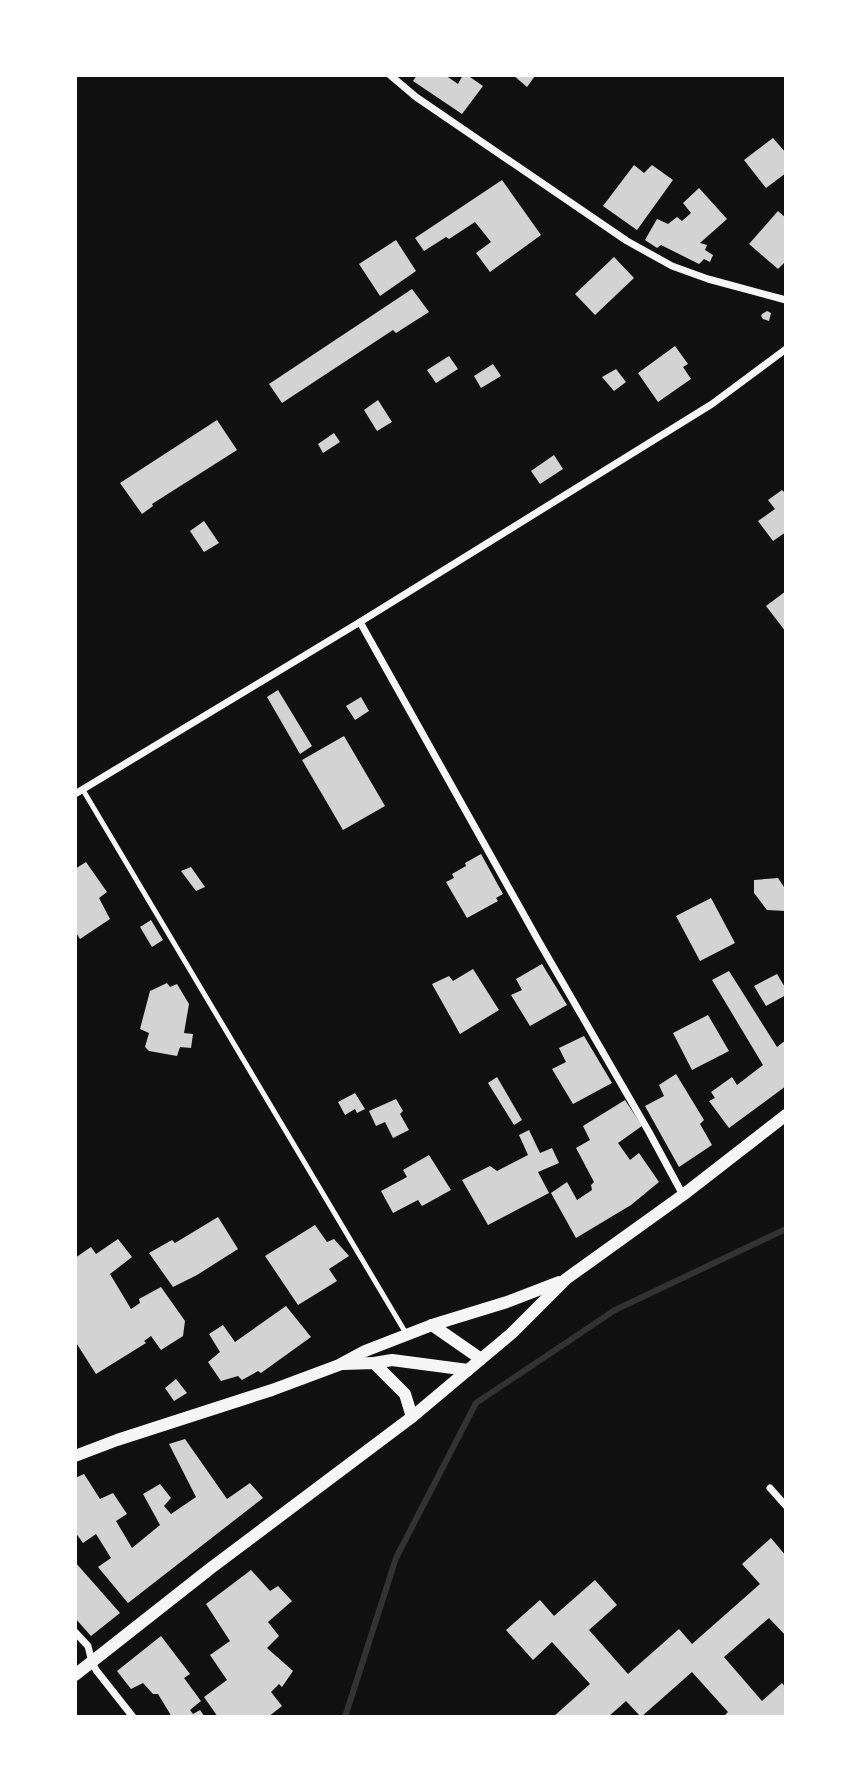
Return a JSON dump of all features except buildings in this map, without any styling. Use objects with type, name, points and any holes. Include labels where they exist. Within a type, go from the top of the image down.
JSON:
[{"type":"street","points":[[390,75],[416,97],[627,241],[660,260],[708,279],[786,300]]},
{"type":"street","points":[[79,792],[712,404],[786,349]]},
{"type":"street","points":[[360,622],[683,1195]]},
{"type":"street","points":[[75,1675],[412,1416],[513,1333],[566,1279],[683,1195],[786,1115]]},
{"type":"street","points":[[75,1456],[272,1391],[432,1325],[507,1302],[566,1279]]},
{"type":"street","points":[[432,1325],[481,1359]]},
{"type":"street","points":[[339,1364],[392,1360],[468,1370]]},
{"type":"street","points":[[374,1363],[405,1394],[412,1416]]},
{"type":"street","points":[[770,1488],[786,1506]]},
{"type":"street","points":[[75,1632],[88,1646],[96,1670],[133,1717]]},
{"type":"lane","points":[[79,792],[407,1335]]},
{"type":"waterway","points":[[345,1717],[396,1558],[476,1403],[615,1310],[786,1229]]}]
